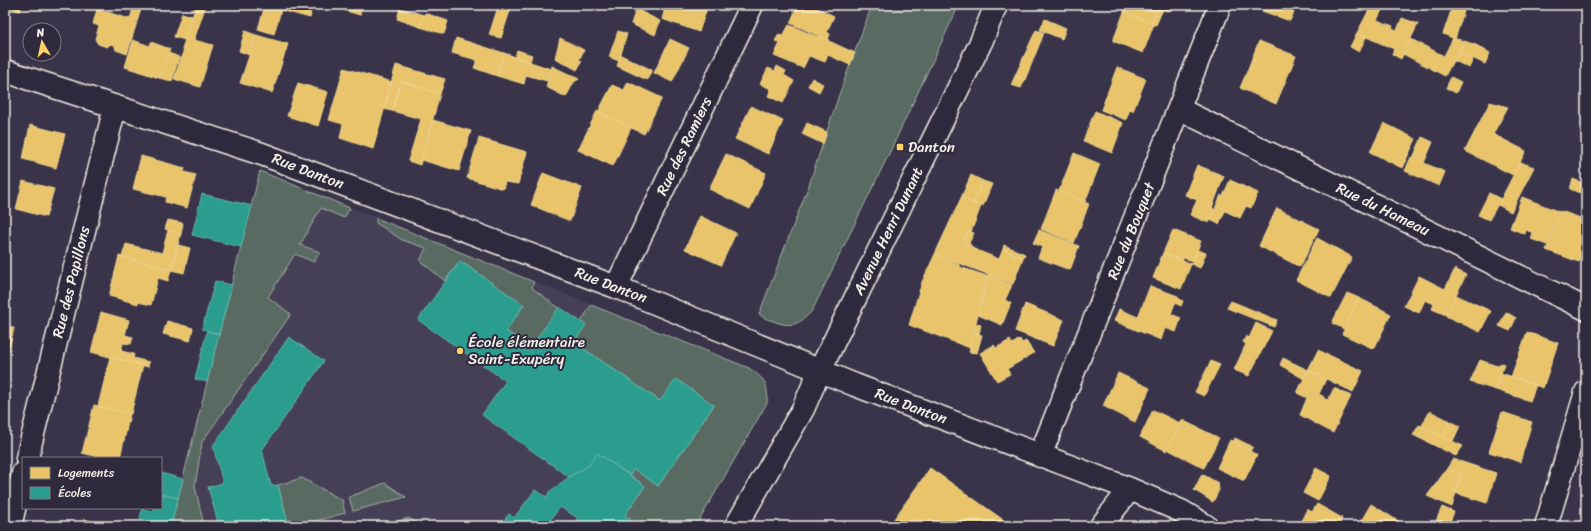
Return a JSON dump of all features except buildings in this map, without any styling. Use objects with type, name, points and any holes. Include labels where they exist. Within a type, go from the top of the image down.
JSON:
[{"type":"street","name":"Rue des Ramiers","points":[[616,287],[752,5]]},
{"type":"street","name":"Avenue Henri Dunant","points":[[736,526],[803,409],[820,370],[981,42],[996,5]]},
{"type":"street","name":"Rue du Bouquet","points":[[1040,456],[1220,5]]},
{"type":"street","name":"Rue Danton","points":[[5,71],[262,154],[616,287],[820,370],[1040,456],[1130,489],[1181,511],[1206,526]]},
{"type":"street","name":"Rue des Papillons","points":[[27,457],[116,106]]},
{"type":"street","name":"Rue du Hameau","points":[[1179,109],[1586,309]]},
{"type":"street","points":[[1546,526],[1586,392]]},
{"type":"street","points":[[10,526],[22,477]]},
{"type":"street","points":[[1101,526],[1130,489]]},
{"type":"shaded area","name":"École élémentaire Saint-Exupéry","points":[[260,171],[749,368],[763,378],[768,392],[767,403],[696,526],[171,526]]},
{"type":"green space","points":[[872,5],[959,5],[887,158],[812,311],[799,322],[794,324],[790,325],[779,323],[759,314],[809,185],[840,92]]},
{"type":"green space","points":[[260,171],[350,208],[344,218],[321,208],[300,245],[320,252],[314,262],[295,254],[268,297],[291,314],[202,442],[195,486],[204,526],[171,526]]},
{"type":"green space","points":[[376,218],[534,282],[532,288],[559,308],[531,347],[506,331],[524,305],[460,261],[445,281],[420,261],[426,248],[402,240],[376,223]]},
{"type":"green space","points":[[591,305],[749,368],[762,379],[766,386],[767,403],[696,526],[626,526],[630,520],[625,515],[645,486],[630,475],[634,469],[658,486],[714,405],[660,401],[574,342],[581,322]]},
{"type":"green space","points":[[302,478],[342,500],[345,513],[298,526],[289,526],[278,485]]},
{"type":"green space","points":[[385,483],[406,497],[353,511],[349,497]]},
{"type":"green space","points":[[409,518],[421,526],[379,526]]},
{"type":"place","name":"Danton","points":[[900,147]]},
{"type":"place","name":"École élémentaire Saint-Exupéry","points":[[460,351]]}]
